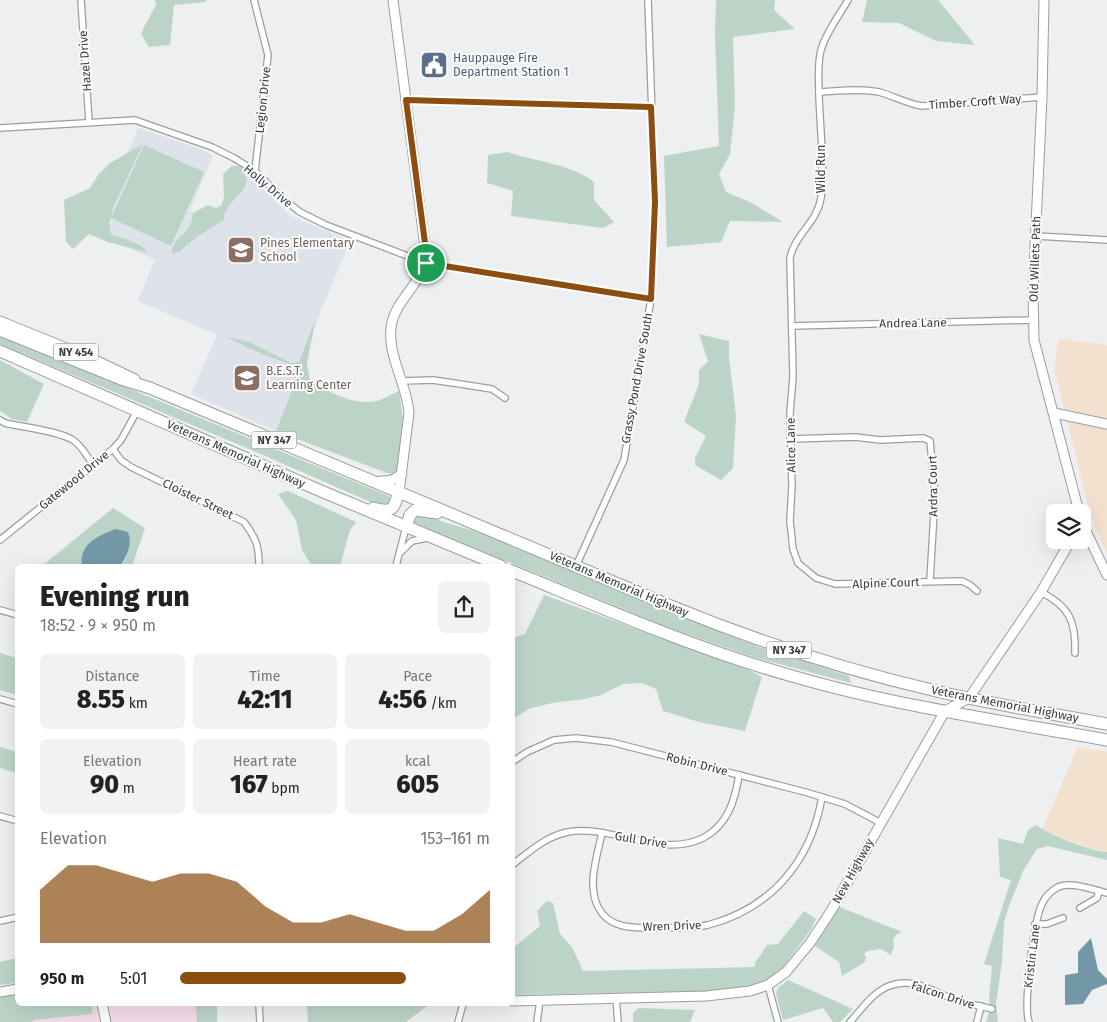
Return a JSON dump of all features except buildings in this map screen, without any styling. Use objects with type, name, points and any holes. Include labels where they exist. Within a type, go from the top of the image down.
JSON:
[{"type":"highway","name":"Veterans Memorial Highway","points":[[0,330],[121,379],[150,388],[710,622],[791,651],[872,675],[969,698],[1103,722]]},
{"type":"highway","name":"Veterans Memorial Highway","points":[[0,351],[341,500],[496,564]]},
{"type":"highway","points":[[341,500],[388,511],[394,506],[399,492]]},
{"type":"highway","points":[[406,527],[410,515],[415,510],[456,516]]},
{"type":"highway","name":"Veterans Memorial Highway","points":[[515,572],[661,632],[754,665],[856,693],[1107,742]]},
{"type":"street","name":"Hazel Drive","points":[[81,0],[89,122]]},
{"type":"street","name":"Legion Drive","points":[[254,0],[268,55],[255,171]]},
{"type":"street","points":[[393,0],[426,263],[422,274],[397,311],[392,321],[390,334],[409,413],[399,492]]},
{"type":"street","name":"Grassy Pond Drive South","points":[[576,566],[624,460],[651,299],[655,202],[648,0]]},
{"type":"street","name":"Wild Run","points":[[792,326],[790,258],[792,247],[813,220],[819,209],[821,197],[819,59],[827,35],[848,0]]},
{"type":"street","name":"Old Willets Path","points":[[1044,0],[1042,97],[1033,289],[1034,340],[1077,504]]},
{"type":"street","name":"Timber Croft Way","points":[[819,92],[878,92],[921,106],[1042,97]]},
{"type":"street","points":[[406,100],[651,107]]},
{"type":"street","name":"Holly Drive","points":[[0,128],[135,120],[212,147],[255,171],[282,198],[300,212],[332,227],[426,263],[651,299]]},
{"type":"street","points":[[1036,236],[1107,240]]},
{"type":"street","name":"Andrea Lane","points":[[792,326],[1033,320]]},
{"type":"street","name":"NY 454","points":[[0,321],[90,358],[150,388]]},
{"type":"street","name":"Alice Lane","points":[[792,326],[793,377],[790,413],[792,485],[790,521],[793,549],[798,563]]},
{"type":"street","points":[[402,382],[433,380],[460,384],[492,389],[505,398]]},
{"type":"street","name":"Gatewood Drive","points":[[0,540],[113,449],[121,440],[137,410]]},
{"type":"street","points":[[1054,413],[1107,424]]},
{"type":"street","points":[[0,420],[5,423],[73,440],[81,447],[93,464]]},
{"type":"street","name":"Ardra Court","points":[[790,439],[855,437],[881,440],[923,438],[930,441],[935,494],[930,582]]},
{"type":"street","name":"Cloister Street","points":[[113,449],[121,460],[131,467],[244,522],[256,538],[260,564]]},
{"type":"street","points":[[374,482],[392,480],[402,474]]},
{"type":"street","points":[[397,564],[406,527]]},
{"type":"street","points":[[400,553],[412,541],[430,537]]},
{"type":"street","points":[[1091,542],[1107,575]]},
{"type":"street","points":[[944,711],[969,698],[1041,592],[1066,549]]},
{"type":"street","name":"Alpine Court","points":[[798,563],[816,578],[836,584],[962,582],[978,591]]},
{"type":"street","points":[[1041,592],[1061,605],[1073,623],[1075,653]]},
{"type":"street","points":[[0,610],[15,614]]},
{"type":"street","points":[[0,699],[15,703]]},
{"type":"street","name":"New Highway","points":[[515,1001],[706,996],[750,991],[768,985],[786,972],[810,943],[831,911],[944,711]]},
{"type":"street","name":"Robin Drive","points":[[515,760],[527,752],[554,740],[576,738],[611,742],[846,804],[880,823]]},
{"type":"street","name":"Gull Drive","points":[[515,863],[542,842],[567,832],[602,833],[673,845],[686,844],[698,840],[709,834],[727,816],[736,796],[739,775]]},
{"type":"street","name":"Wren Drive","points":[[602,833],[592,888],[594,898],[603,916],[610,922],[622,927],[645,928],[706,925],[742,912],[769,894],[781,883],[793,869],[811,838],[822,797]]},
{"type":"street","points":[[0,816],[15,820]]},
{"type":"street","name":"Kristin Lane","points":[[1029,1022],[1026,1013],[1035,924],[1046,896],[1062,885],[1074,885],[1107,893]]},
{"type":"street","points":[[1080,908],[1097,898],[1099,891]]},
{"type":"street","points":[[0,920],[15,918]]},
{"type":"street","points":[[1035,924],[1047,924],[1063,918]]},
{"type":"street","name":"Falcon Drive","points":[[850,1022],[874,996],[888,986],[900,983],[915,983],[950,998],[992,1009]]},
{"type":"street","points":[[768,985],[778,1022]]},
{"type":"street","points":[[0,992],[15,990]]},
{"type":"street","points":[[616,999],[618,1022]]},
{"type":"street","points":[[537,1022],[540,1000]]},
{"type":"street","points":[[102,1006],[106,1022]]},
{"type":"street","points":[[259,1006],[260,1022]]},
{"type":"street","points":[[458,1022],[462,1006]]},
{"type":"street","points":[[977,1022],[981,1006]]},
{"type":"shaded area","name":"Pines Elementary School","points":[[138,128],[201,149],[213,156],[190,211],[214,222],[236,168],[247,174],[291,216],[350,241],[298,366],[301,368],[276,431],[191,394],[217,335],[138,301],[155,260],[95,231]]},
{"type":"shaded area","points":[[1059,338],[1107,345],[1107,554],[1091,516],[1091,504],[1088,504],[1054,368]]},
{"type":"shaded area","points":[[1078,747],[1107,752],[1107,853],[1060,838],[1042,830]]},
{"type":"shaded area","points":[[60,1006],[197,1006],[201,1022],[0,1022],[0,1016]]},
{"type":"green space","points":[[155,0],[206,0],[206,2],[174,5],[170,45],[149,47],[141,34],[156,5]]},
{"type":"green space","points":[[716,0],[775,0],[774,10],[795,29],[733,37],[735,106],[730,154],[719,174],[726,192],[750,202],[783,222],[730,221],[721,242],[667,247],[664,156],[719,146],[715,35]]},
{"type":"green space","points":[[867,0],[938,0],[975,45],[936,41],[899,23],[862,22]]},
{"type":"green space","points":[[143,144],[113,208],[109,222],[111,234],[136,243],[148,253],[108,242],[89,234],[73,249],[66,242],[64,200],[90,188],[98,175],[110,163]]},
{"type":"green space","points":[[144,145],[204,172],[171,246],[111,218]]},
{"type":"green space","points":[[507,152],[563,167],[594,182],[594,200],[614,222],[603,228],[511,216],[513,191],[487,183],[488,155]]},
{"type":"green space","points":[[232,166],[240,166],[244,169],[247,181],[241,192],[226,210],[224,220],[198,236],[179,252],[172,253],[177,240],[188,229],[193,213],[208,205],[216,208],[222,205],[224,197],[223,174]]},
{"type":"green space","points":[[316,318],[307,363],[310,381],[342,397],[359,402],[377,401],[399,391],[404,427],[396,474],[387,473],[276,431],[293,388],[296,369],[287,363],[264,355],[226,337],[249,342],[291,363],[299,362]]},
{"type":"green space","points":[[699,334],[729,341],[736,416],[733,468],[721,480],[695,465],[695,458],[706,436],[684,422],[699,384],[699,370],[708,361]]},
{"type":"green space","points":[[0,335],[389,496],[393,501],[384,508],[0,344]]},
{"type":"green space","points":[[0,360],[44,384],[27,422],[12,419],[0,411]]},
{"type":"green space","points":[[288,491],[356,522],[350,530],[341,564],[310,563],[302,550],[296,520],[278,494]]},
{"type":"green space","points":[[113,508],[145,528],[133,564],[122,564],[126,558],[129,547],[87,564],[44,564]]},
{"type":"green space","points":[[425,514],[443,522],[474,531],[762,648],[849,676],[851,683],[756,658],[672,629],[416,524],[411,520],[412,515]]},
{"type":"green space","points":[[544,595],[751,671],[762,677],[745,731],[699,722],[663,711],[656,689],[642,683],[623,684],[601,695],[528,709],[515,718],[515,637],[525,634]]},
{"type":"green space","points":[[0,653],[15,657],[15,694],[0,690]]},
{"type":"green space","points":[[0,747],[15,751],[15,772],[0,768]]},
{"type":"green space","points":[[1036,825],[1070,842],[1107,852],[1107,860],[1048,846],[1037,849],[1023,871],[1004,922],[1002,961],[996,1004],[998,1022],[986,1022],[990,1010],[992,966],[984,964],[1011,880],[1000,877],[998,838],[1023,844],[1028,830]]},
{"type":"green space","points":[[547,901],[553,903],[560,934],[572,947],[583,971],[755,967],[755,963],[767,945],[778,944],[804,911],[816,919],[811,930],[783,967],[772,977],[747,988],[712,991],[515,995],[515,947],[540,926],[537,911]]},
{"type":"green space","points":[[837,906],[902,932],[896,935],[893,940],[894,946],[891,955],[881,949],[867,951],[864,954],[866,957],[865,962],[842,976],[839,962],[815,946]]},
{"type":"green space","points":[[15,958],[15,983],[0,985],[0,962]]},
{"type":"green space","points":[[788,980],[853,1009],[840,1022],[833,1022],[823,1008],[783,1020],[776,994],[778,988]]},
{"type":"green space","points":[[15,994],[15,1006],[93,1006],[92,1014],[34,1020],[31,1022],[0,1022],[0,998],[5,995]]},
{"type":"green space","points":[[196,1006],[217,1006],[217,1022],[197,1022]]},
{"type":"green space","points":[[307,1006],[427,1006],[406,1022],[308,1022]]},
{"type":"green space","points":[[639,1008],[695,1010],[690,1022],[633,1022],[633,1013]]},
{"type":"water","points":[[116,529],[128,532],[130,541],[121,564],[82,564],[82,558],[87,546],[91,541]]},
{"type":"water","points":[[1091,938],[1098,970],[1107,979],[1107,984],[1092,990],[1083,1004],[1065,1005],[1065,975],[1078,973],[1078,952]]},
{"type":"place","name":"Hauppauge Fire Department Station 1","points":[[434,65]]},
{"type":"place","name":"Pines Elementary School","points":[[241,250]]},
{"type":"place","name":"B.E.S.T. Learning Center","points":[[247,378]]},
{"type":"route","points":[[406,100],[651,107],[655,202],[651,299],[426,263],[406,100]]}]
